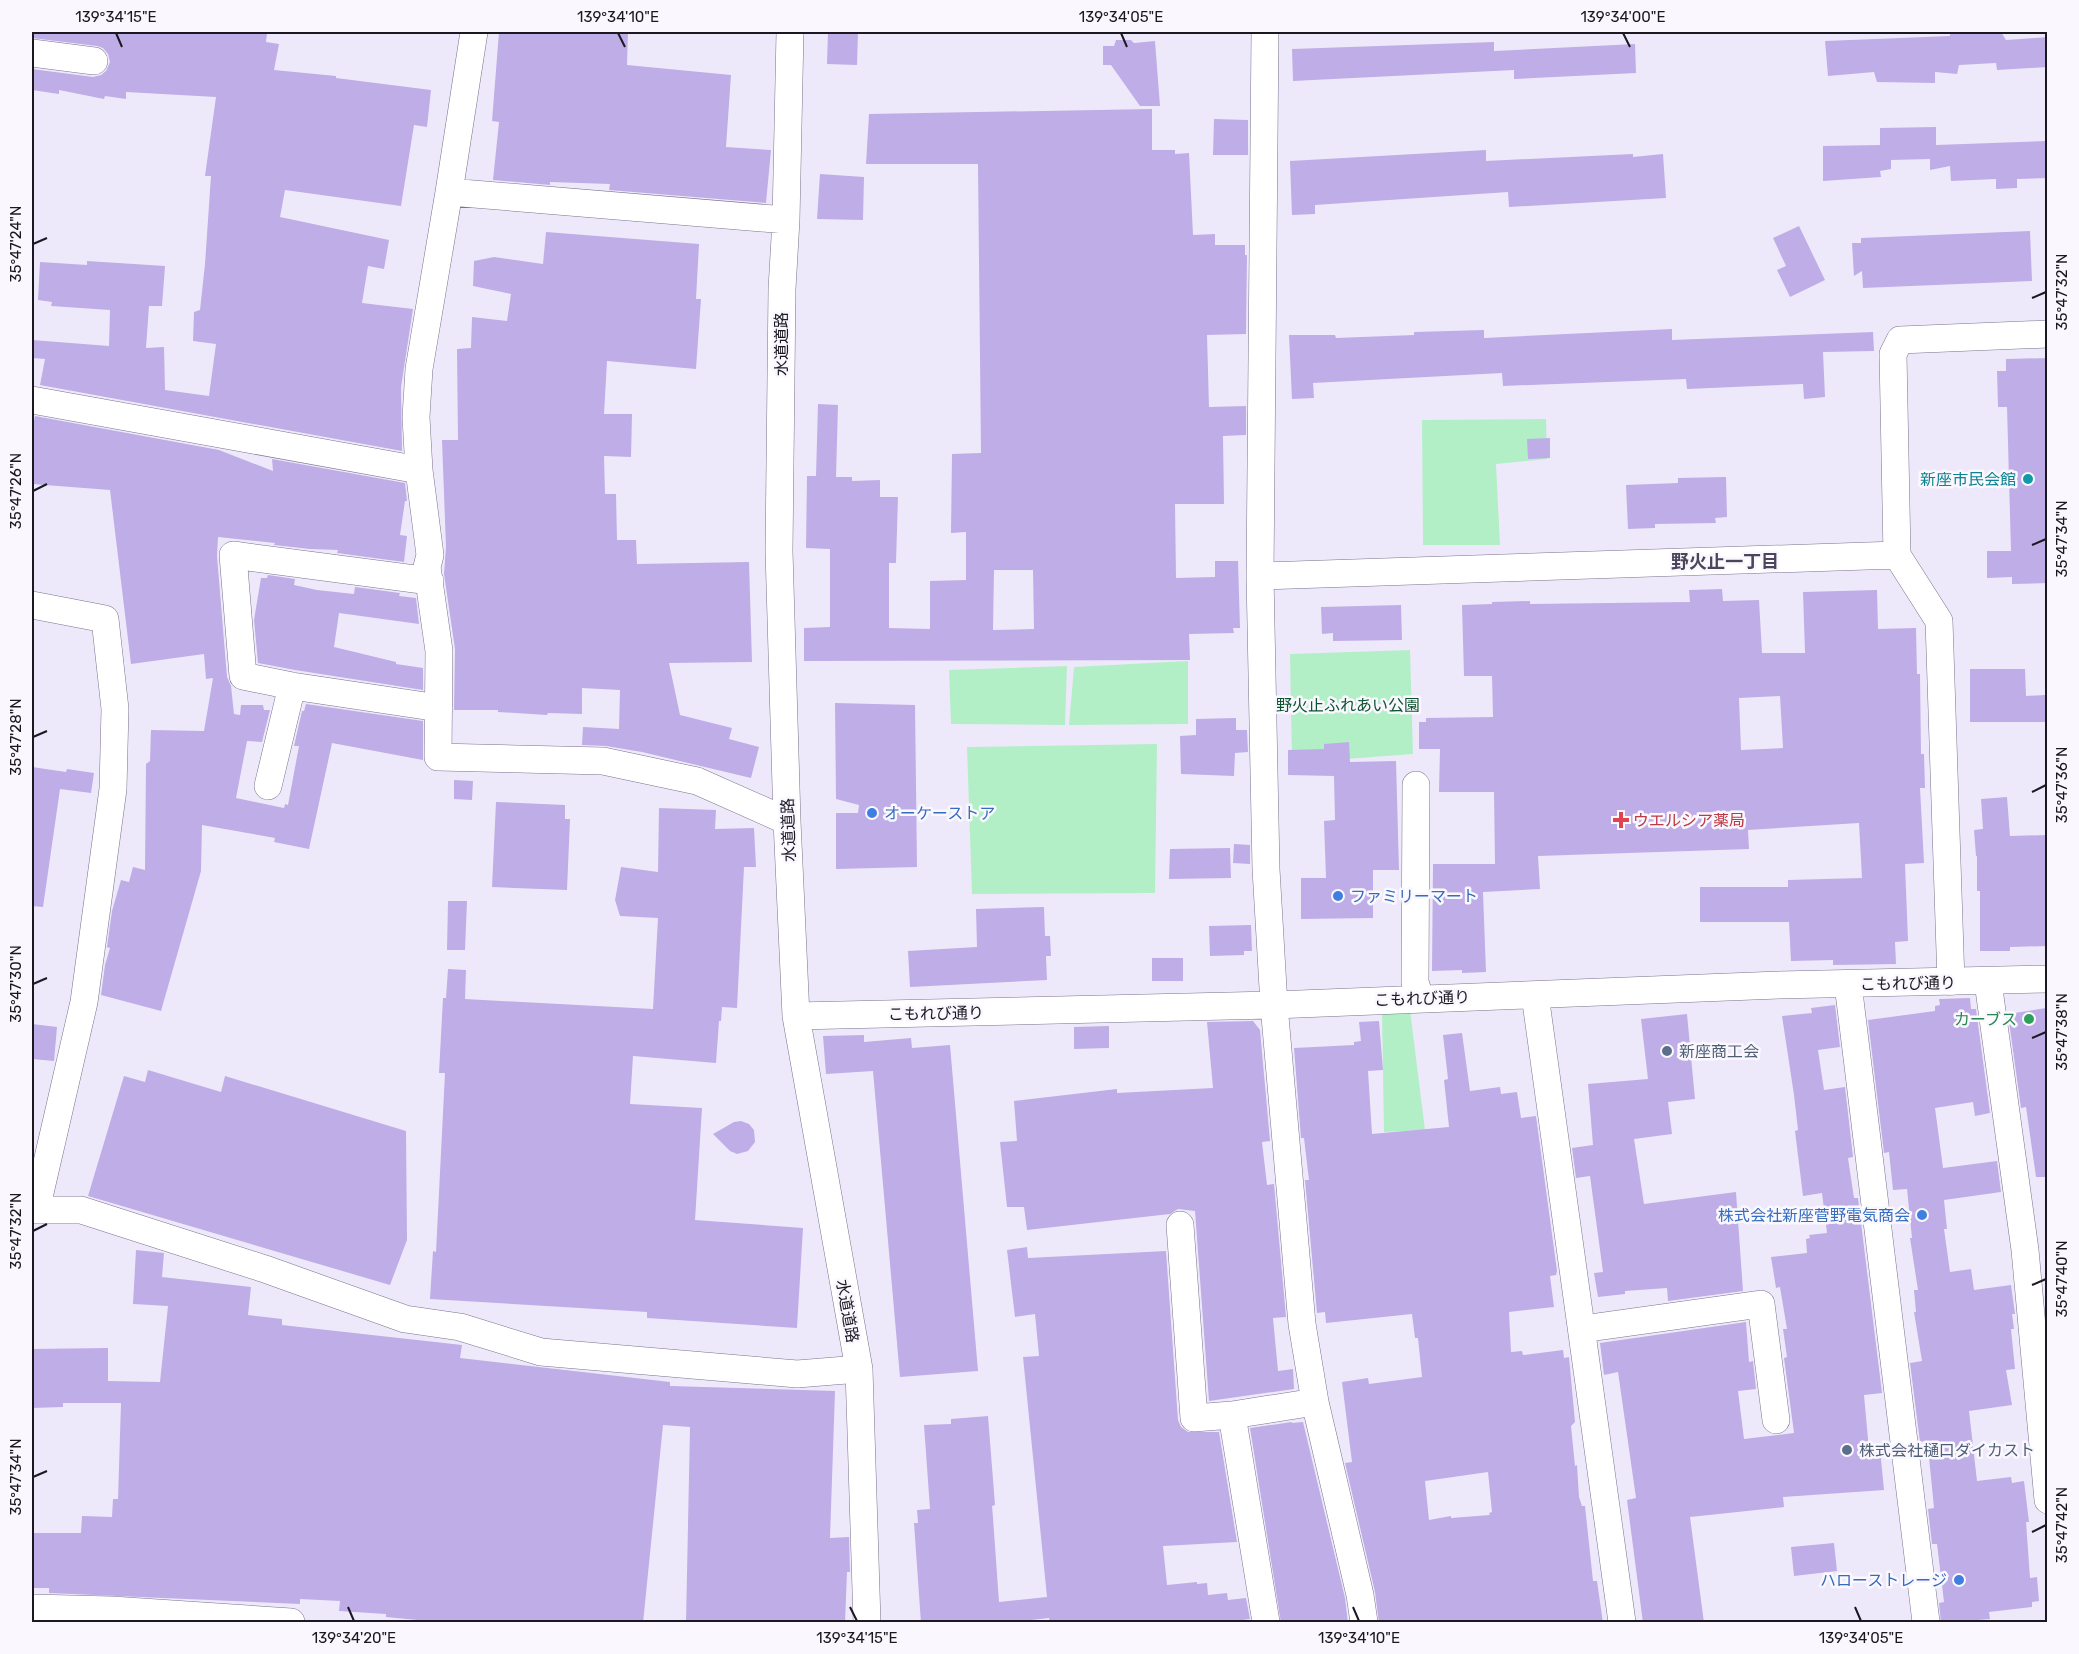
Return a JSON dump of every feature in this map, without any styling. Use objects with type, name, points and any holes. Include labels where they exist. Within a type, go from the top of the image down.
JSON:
[{"type":"street","points":[[474,32],[419,369],[416,417],[430,555],[427,567],[439,651],[438,757],[603,762],[697,781],[787,821]]},
{"type":"street","name":"水道道路","points":[[790,32],[786,220],[782,289],[779,550],[787,821],[796,1016],[859,1369],[867,1623]]},
{"type":"street","points":[[1265,32],[1260,576],[1266,869],[1274,1005],[1302,1324],[1315,1402],[1360,1595],[1364,1623]]},
{"type":"street","points":[[32,53],[94,61]]},
{"type":"street","points":[[449,192],[786,220]]},
{"type":"street","points":[[1951,982],[1939,621],[1897,555],[1893,354],[1900,340],[2048,334]]},
{"type":"street","points":[[32,400],[420,470]]},
{"type":"street","points":[[430,581],[233,555],[243,675],[292,686],[439,708]]},
{"type":"street","points":[[1260,576],[1897,555]]},
{"type":"street","points":[[32,605],[105,619],[116,709],[113,789],[84,1002],[34,1210],[81,1210],[264,1269],[405,1319],[460,1327],[542,1352],[797,1374],[859,1369]]},
{"type":"street","points":[[268,786],[292,686]]},
{"type":"street","points":[[1416,785],[1415,982],[1420,998]]},
{"type":"street","name":"こもれび通り","points":[[796,1016],[1274,1005],[1779,985],[2048,980]]},
{"type":"street","points":[[1988,982],[2025,1250],[2048,1500]]},
{"type":"street","points":[[1848,984],[1926,1623]]},
{"type":"street","points":[[1535,995],[1622,1623]]},
{"type":"street","points":[[1180,1225],[1194,1418],[1232,1415],[1315,1402]]},
{"type":"street","points":[[1582,1329],[1761,1304],[1776,1420]]},
{"type":"street","points":[[1232,1415],[1266,1623]]},
{"type":"street","points":[[32,1608],[112,1610],[291,1623]]},
{"type":"green space","points":[[1546,419],[1547,459],[1496,464],[1500,545],[1423,545],[1422,420]]},
{"type":"green space","name":"野火止ふれあい公園","points":[[1410,650],[1413,754],[1292,763],[1290,654]]},
{"type":"green space","points":[[1188,661],[1188,724],[1069,725],[1074,667]]},
{"type":"green space","points":[[1067,666],[1065,725],[951,724],[949,670]]},
{"type":"green space","points":[[1157,744],[1155,893],[972,894],[967,747]]},
{"type":"green space","points":[[1410,1010],[1425,1130],[1384,1132],[1382,1012]]},
{"type":"building","points":[[32,32],[267,33],[266,42],[279,44],[274,70],[336,76],[336,78],[431,90],[427,127],[414,125],[401,206],[285,190],[280,217],[389,240],[384,269],[368,266],[362,303],[413,309],[401,387],[402,451],[40,385],[45,359],[32,358],[32,340],[109,346],[110,310],[51,306],[52,302],[38,300],[40,262],[87,265],[87,261],[165,266],[162,306],[149,306],[146,348],[164,347],[165,390],[209,396],[216,344],[193,341],[194,312],[200,310],[205,264],[211,176],[205,176],[216,97],[126,92],[126,99],[105,96],[104,99],[59,90],[59,94],[32,90],[32,69],[93,77],[106,71],[110,62],[103,48],[32,38]]},
{"type":"building","points":[[499,32],[628,32],[627,65],[731,75],[726,147],[771,150],[766,203],[609,190],[610,184],[550,182],[550,185],[493,180],[499,122],[492,121]]},
{"type":"building","points":[[828,32],[858,32],[857,65],[827,64]]},
{"type":"building","points":[[2001,32],[2006,40],[2048,37],[2048,67],[1997,70],[1996,63],[1959,65],[1957,74],[1935,72],[1935,83],[1877,82],[1874,72],[1828,76],[1825,41],[1950,36],[1950,33]]},
{"type":"building","points":[[1116,40],[1131,40],[1134,43],[1155,41],[1160,106],[1140,106],[1111,65],[1103,65],[1103,46],[1114,46]]},
{"type":"building","points":[[1494,42],[1494,51],[1635,44],[1636,73],[1514,79],[1514,70],[1293,81],[1292,49]]},
{"type":"building","points":[[1152,109],[1152,150],[1175,150],[1175,154],[1189,153],[1193,235],[1215,234],[1215,245],[1245,245],[1245,255],[1247,255],[1246,334],[1207,335],[1209,407],[1246,406],[1246,435],[1223,436],[1224,504],[1175,504],[1176,578],[1215,577],[1215,561],[1238,561],[1240,628],[1233,628],[1234,633],[1189,634],[1190,660],[804,661],[804,628],[830,627],[830,549],[806,548],[807,476],[816,476],[818,404],[838,405],[836,477],[852,477],[852,481],[880,480],[880,497],[898,497],[896,563],[889,563],[889,628],[930,629],[930,581],[966,580],[966,532],[951,533],[952,454],[981,453],[978,164],[866,164],[869,114]],"holes":[[[994,570],[1033,570],[1034,629],[993,630]]]},
{"type":"building","points":[[1214,119],[1248,120],[1248,155],[1213,155]]},
{"type":"building","points":[[1936,127],[1936,145],[2048,141],[2048,178],[2017,179],[2017,188],[1996,189],[1996,179],[1951,181],[1950,166],[1930,170],[1930,159],[1891,160],[1891,169],[1880,171],[1881,177],[1823,181],[1823,146],[1880,145],[1880,128]]},
{"type":"building","points":[[1486,150],[1486,161],[1633,154],[1633,157],[1663,154],[1666,198],[1509,207],[1508,192],[1315,205],[1315,214],[1292,215],[1290,161]]},
{"type":"building","points":[[820,174],[864,177],[863,220],[817,219]]},
{"type":"building","points":[[1799,226],[1825,280],[1790,297],[1777,270],[1786,266],[1773,238]]},
{"type":"building","points":[[2030,231],[2032,281],[1863,288],[1862,271],[1854,276],[1852,243],[1861,243],[1861,238]]},
{"type":"building","points":[[546,232],[699,244],[696,299],[701,299],[696,369],[607,361],[604,414],[632,414],[631,457],[604,456],[605,494],[616,494],[617,540],[636,540],[637,564],[749,562],[752,662],[669,663],[680,715],[732,728],[729,739],[759,747],[751,778],[642,752],[582,745],[583,727],[619,729],[620,690],[582,688],[582,714],[548,713],[547,715],[498,712],[498,710],[454,710],[455,649],[444,574],[446,547],[442,440],[458,440],[457,349],[471,348],[472,317],[507,321],[511,294],[473,286],[474,261],[494,257],[543,264]]},
{"type":"building","points":[[1672,329],[1672,340],[1873,332],[1874,351],[1823,352],[1825,397],[1804,399],[1803,384],[1687,389],[1686,379],[1503,386],[1502,373],[1313,383],[1314,398],[1292,399],[1289,335],[1335,335],[1336,338],[1484,330],[1484,338]]},
{"type":"building","name":"新座市民会館","points":[[2048,358],[2048,583],[2012,584],[2012,577],[1987,578],[1987,551],[2011,551],[2007,407],[1998,407],[1997,371],[2006,371],[2006,359]]},
{"type":"building","points":[[35,416],[219,450],[273,471],[272,459],[405,483],[407,501],[405,501],[400,535],[407,536],[404,562],[337,553],[338,550],[310,549],[218,537],[217,556],[227,677],[231,686],[234,714],[240,715],[241,705],[263,705],[264,710],[270,710],[262,742],[247,741],[236,798],[284,808],[285,804],[288,805],[299,746],[294,746],[302,711],[306,704],[423,721],[423,760],[332,743],[309,849],[274,842],[275,838],[202,825],[201,871],[161,1011],[101,995],[110,948],[107,947],[112,911],[121,880],[129,882],[133,867],[145,870],[146,764],[150,761],[151,730],[204,731],[213,678],[206,679],[204,654],[131,664],[110,490],[32,484],[32,420],[34,421]]},
{"type":"building","points":[[1550,438],[1550,458],[1528,459],[1527,439]]},
{"type":"building","points":[[1726,477],[1727,517],[1715,518],[1716,523],[1655,524],[1655,528],[1628,529],[1626,485],[1678,483],[1678,478]]},
{"type":"building","points":[[268,575],[295,579],[294,585],[317,590],[354,594],[355,587],[400,593],[399,596],[416,598],[419,624],[339,613],[334,647],[396,662],[396,664],[423,668],[423,690],[258,663],[254,620],[261,578],[267,578]]},
{"type":"building","points":[[1722,589],[1723,601],[1759,600],[1762,653],[1805,653],[1803,592],[1877,590],[1878,629],[1916,628],[1917,674],[1920,674],[1921,754],[1924,754],[1925,788],[1920,788],[1924,863],[1905,864],[1908,941],[1895,942],[1896,964],[1833,965],[1833,960],[1791,961],[1789,922],[1700,922],[1700,887],[1788,887],[1788,880],[1862,878],[1859,823],[1748,830],[1749,849],[1538,856],[1540,889],[1483,892],[1486,972],[1432,971],[1433,864],[1495,864],[1494,792],[1439,792],[1440,749],[1419,749],[1419,722],[1426,722],[1426,718],[1493,717],[1492,676],[1464,676],[1462,605],[1530,601],[1530,604],[1690,602],[1689,590]],"holes":[[[1780,696],[1783,748],[1741,750],[1739,698]]]},
{"type":"building","points":[[1401,605],[1402,640],[1333,641],[1333,633],[1322,634],[1321,607]]},
{"type":"building","points":[[1970,669],[2025,669],[2026,696],[2045,695],[2046,722],[1970,722]]},
{"type":"building","points":[[835,703],[915,705],[917,867],[836,869],[836,813],[858,813],[859,805],[836,799]]},
{"type":"building","points":[[1236,718],[1236,730],[1247,730],[1248,752],[1235,753],[1234,776],[1181,774],[1180,736],[1196,735],[1196,719]]},
{"type":"building","points":[[1349,742],[1350,762],[1396,761],[1399,870],[1373,870],[1373,918],[1301,919],[1301,878],[1326,878],[1324,821],[1335,820],[1334,776],[1288,775],[1288,750],[1324,749],[1324,744]]},
{"type":"building","points":[[32,767],[94,773],[91,793],[60,789],[43,907],[32,906]]},
{"type":"building","points":[[454,780],[473,781],[472,800],[454,799]]},
{"type":"building","points":[[2007,797],[2010,836],[2048,835],[2048,946],[2010,947],[2010,951],[1980,951],[1980,891],[1977,891],[1974,830],[1983,829],[1981,799]]},
{"type":"building","points":[[496,802],[565,805],[565,819],[570,819],[567,890],[492,887]]},
{"type":"building","points":[[659,808],[716,810],[715,829],[754,828],[756,867],[744,867],[737,1008],[722,1007],[716,1063],[633,1056],[630,1104],[702,1108],[695,1220],[803,1228],[797,1328],[647,1318],[647,1312],[430,1299],[433,1251],[436,1252],[445,1073],[439,1073],[443,998],[446,998],[448,969],[466,970],[465,999],[653,1009],[658,918],[620,916],[615,900],[621,867],[658,872]]},
{"type":"building","points":[[1234,844],[1250,845],[1250,864],[1233,863]]},
{"type":"building","points":[[1230,848],[1231,878],[1169,879],[1170,849]]},
{"type":"building","points":[[448,901],[467,901],[465,950],[447,950]]},
{"type":"building","points":[[1044,907],[1045,936],[1050,936],[1051,956],[1046,956],[1047,980],[910,987],[908,951],[977,947],[976,909]]},
{"type":"building","points":[[1251,925],[1252,951],[1244,951],[1244,955],[1210,956],[1209,926]]},
{"type":"building","points":[[1152,958],[1183,958],[1183,981],[1152,981]]},
{"type":"building","points":[[1970,998],[1971,1009],[1976,1009],[1990,1113],[1975,1116],[1973,1102],[1935,1108],[1943,1168],[1997,1161],[2001,1192],[1944,1200],[1947,1229],[1944,1229],[1950,1272],[1971,1269],[1974,1290],[2011,1285],[2015,1314],[2012,1314],[2014,1329],[2011,1329],[2015,1369],[2006,1370],[2012,1405],[1969,1411],[1977,1481],[2011,1477],[2012,1483],[2024,1481],[2029,1522],[2026,1522],[2030,1578],[2037,1577],[2039,1601],[2032,1602],[2032,1607],[1989,1612],[1990,1619],[1941,1623],[1939,1603],[1944,1602],[1937,1544],[1932,1544],[1928,1509],[1934,1508],[1928,1447],[1925,1447],[1925,1441],[1920,1442],[1910,1363],[1922,1361],[1914,1312],[1916,1312],[1914,1290],[1918,1290],[1910,1238],[1912,1238],[1907,1189],[1893,1190],[1889,1152],[1884,1153],[1868,1020],[1935,1011],[1935,1006],[1940,1005],[1939,999]]},
{"type":"building","points":[[1835,1005],[1840,1047],[1818,1050],[1824,1090],[1845,1087],[1853,1157],[1848,1158],[1854,1198],[1858,1198],[1882,1393],[1864,1395],[1869,1450],[1880,1449],[1884,1490],[1783,1497],[1784,1507],[1690,1517],[1704,1623],[1643,1623],[1627,1500],[1636,1498],[1618,1372],[1604,1375],[1600,1343],[1746,1322],[1749,1362],[1753,1361],[1756,1389],[1738,1391],[1744,1439],[1794,1433],[1784,1358],[1787,1357],[1783,1329],[1787,1329],[1780,1287],[1776,1288],[1771,1257],[1807,1253],[1806,1239],[1810,1238],[1809,1235],[1827,1233],[1822,1193],[1803,1196],[1795,1131],[1798,1130],[1794,1095],[1782,1016],[1812,1013],[1811,1008]]},
{"type":"building","points":[[2046,1008],[2048,1019],[2048,1177],[2036,1177],[2026,1107],[2021,1108],[2008,1014]]},
{"type":"building","points":[[1687,1014],[1695,1099],[1668,1102],[1672,1134],[1634,1139],[1644,1204],[1736,1192],[1743,1291],[1668,1301],[1667,1288],[1625,1291],[1625,1294],[1598,1297],[1594,1273],[1603,1272],[1590,1176],[1576,1178],[1572,1148],[1593,1145],[1588,1084],[1648,1079],[1641,1019]]},
{"type":"building","points":[[1253,1021],[1260,1030],[1270,1141],[1262,1142],[1267,1185],[1274,1184],[1286,1317],[1273,1318],[1278,1371],[1293,1369],[1294,1389],[1209,1401],[1195,1211],[1178,1209],[1170,1214],[1027,1230],[1024,1207],[1007,1207],[1000,1142],[1017,1141],[1014,1101],[1117,1089],[1117,1093],[1213,1088],[1207,1022]]},
{"type":"building","points":[[1379,1021],[1383,1070],[1368,1071],[1372,1134],[1449,1127],[1444,1080],[1448,1079],[1443,1035],[1462,1033],[1470,1091],[1500,1087],[1501,1094],[1517,1092],[1521,1118],[1536,1116],[1557,1271],[1556,1275],[1550,1276],[1554,1307],[1509,1312],[1511,1352],[1522,1351],[1523,1355],[1563,1350],[1564,1358],[1569,1357],[1575,1422],[1571,1426],[1575,1466],[1577,1465],[1579,1497],[1582,1506],[1585,1506],[1593,1581],[1597,1581],[1603,1623],[1413,1623],[1413,1620],[1379,1623],[1375,1592],[1345,1463],[1352,1462],[1342,1382],[1368,1378],[1369,1384],[1422,1377],[1418,1338],[1415,1338],[1412,1314],[1326,1323],[1325,1312],[1317,1313],[1305,1180],[1309,1180],[1304,1138],[1301,1138],[1294,1048],[1354,1045],[1354,1042],[1361,1041],[1359,1022]],"holes":[[[1488,1472],[1492,1512],[1489,1513],[1490,1515],[1451,1518],[1451,1516],[1429,1520],[1425,1481]]]},
{"type":"building","points":[[32,1024],[57,1027],[54,1061],[32,1059]]},
{"type":"building","points":[[1109,1026],[1109,1048],[1074,1049],[1074,1027]]},
{"type":"building","points":[[864,1035],[864,1042],[911,1038],[912,1048],[950,1045],[978,1371],[900,1377],[873,1071],[826,1074],[823,1036]]},
{"type":"building","points":[[148,1070],[221,1092],[225,1076],[406,1131],[407,1240],[390,1285],[88,1196],[124,1076],[145,1082]]},
{"type":"building","points":[[741,1121],[749,1124],[754,1130],[755,1142],[748,1151],[737,1154],[730,1151],[713,1134],[734,1122]]},
{"type":"building","points":[[1027,1247],[1028,1258],[1166,1251],[1178,1420],[1181,1427],[1188,1432],[1219,1432],[1237,1542],[1163,1546],[1167,1585],[1207,1583],[1208,1595],[1227,1593],[1228,1600],[1246,1598],[1250,1619],[1219,1623],[1050,1623],[1049,1618],[1006,1623],[921,1623],[914,1523],[918,1523],[917,1510],[930,1509],[924,1425],[951,1424],[951,1419],[988,1416],[999,1602],[1047,1597],[1023,1357],[1039,1356],[1035,1314],[1015,1317],[1007,1250]]},
{"type":"building","points":[[136,1250],[164,1253],[162,1277],[251,1287],[248,1315],[282,1319],[282,1325],[462,1345],[460,1358],[670,1382],[670,1386],[835,1391],[830,1538],[849,1537],[850,1572],[847,1572],[845,1623],[686,1623],[690,1427],[663,1425],[643,1623],[427,1623],[428,1621],[386,1617],[386,1614],[339,1611],[340,1601],[300,1599],[300,1604],[49,1593],[49,1588],[32,1588],[32,1533],[81,1533],[82,1516],[112,1517],[113,1499],[118,1499],[121,1403],[63,1403],[63,1407],[32,1408],[32,1349],[108,1348],[108,1381],[160,1382],[168,1306],[133,1304]]},
{"type":"building","points":[[1303,1422],[1345,1598],[1348,1623],[1281,1623],[1250,1428]]},
{"type":"building","points":[[1834,1543],[1837,1571],[1794,1576],[1791,1547]]},
{"type":"place","name":"新座市民会館","points":[[2028,479]]},
{"type":"place","name":"オーケーストア","points":[[872,813]]},
{"type":"place","name":"ウエルシア薬局","points":[[1621,820]]},
{"type":"place","name":"ファミリーマート","points":[[1338,896]]},
{"type":"place","name":"カーブス","points":[[2029,1019]]},
{"type":"place","name":"新座商工会","points":[[1667,1051]]},
{"type":"place","name":"株式会社新座菅野電気商会","points":[[1922,1215]]},
{"type":"place","name":"株式会社樋口ダイカスト","points":[[1847,1450]]},
{"type":"place","name":"ハローストレージ","points":[[1959,1580]]},
{"type":"district","name":"野火止一丁目","points":[[1725,562]]}]
